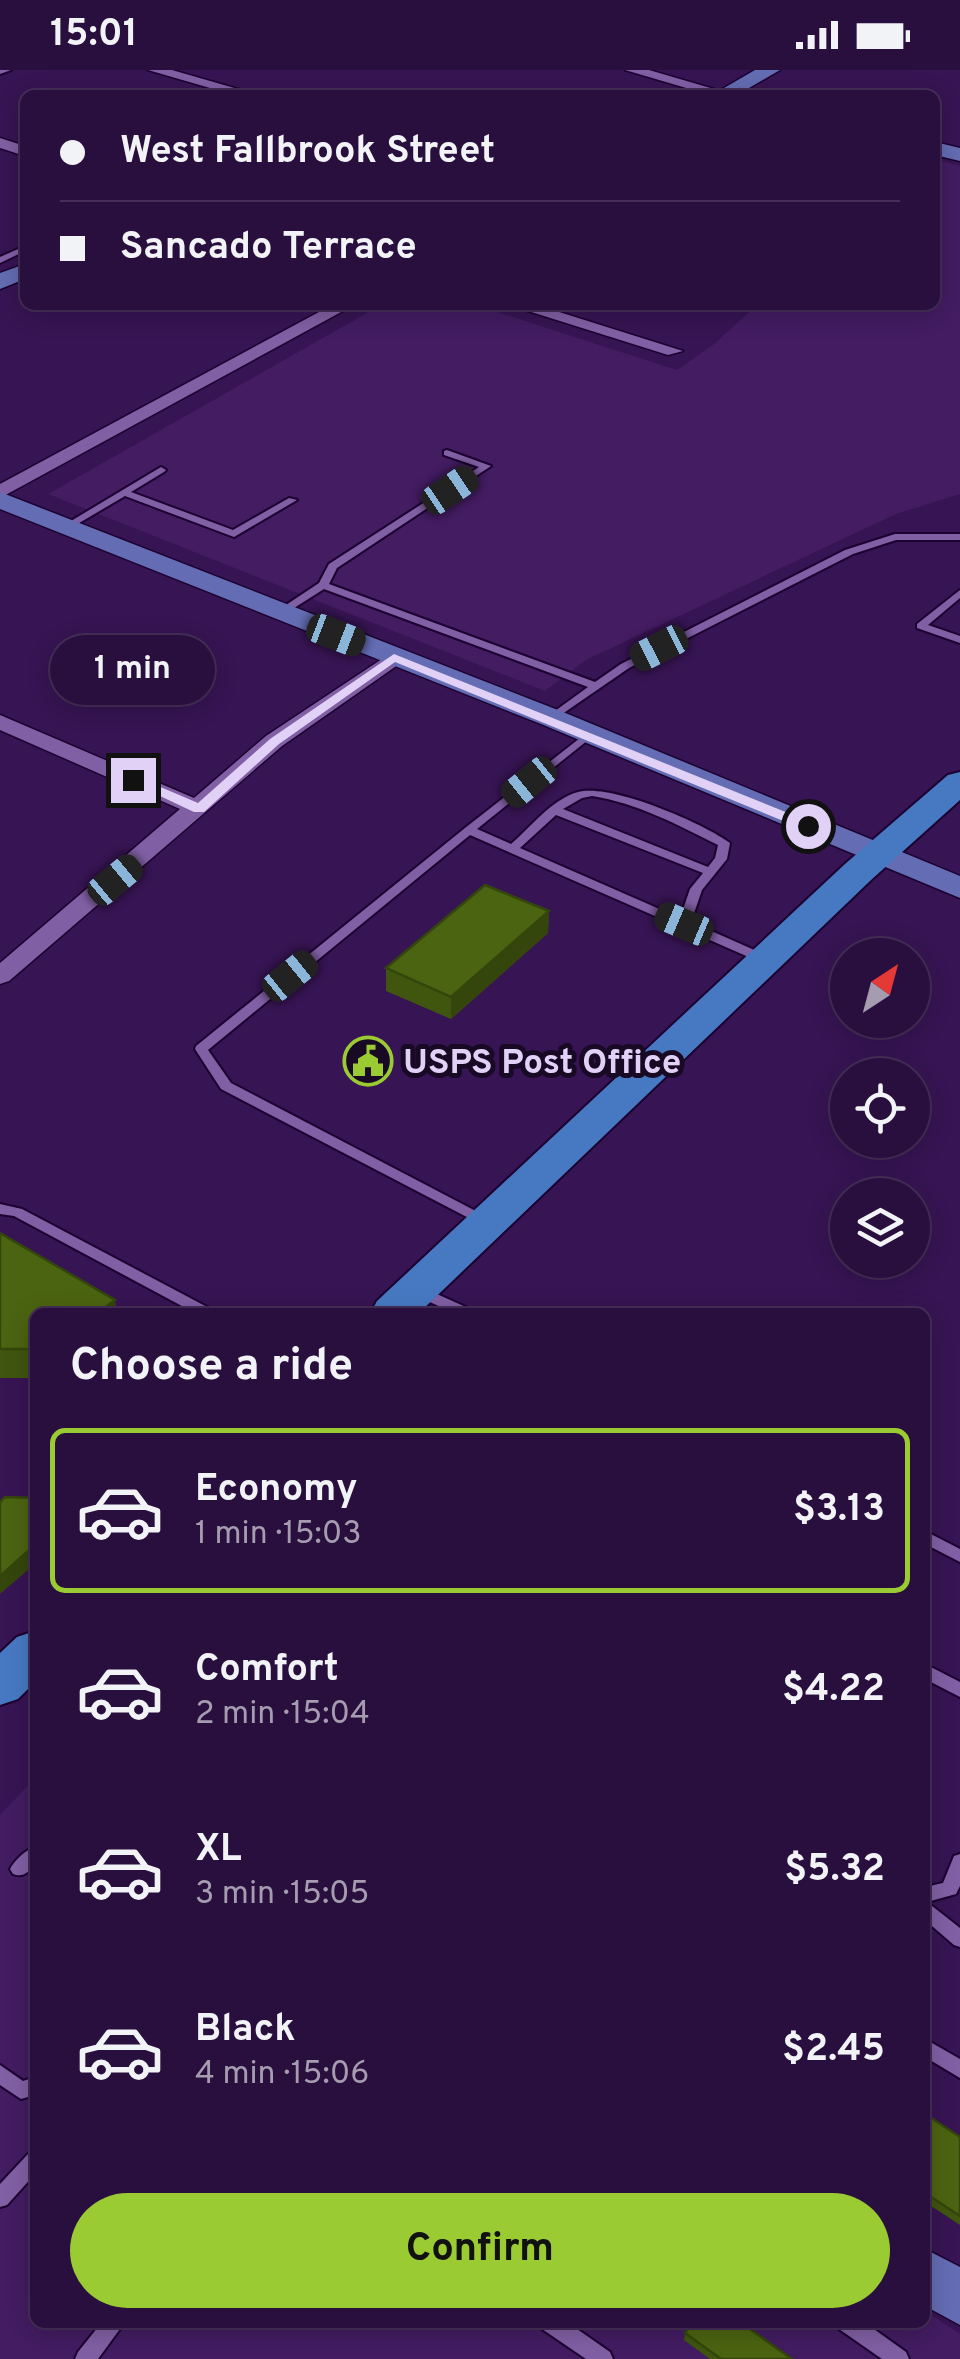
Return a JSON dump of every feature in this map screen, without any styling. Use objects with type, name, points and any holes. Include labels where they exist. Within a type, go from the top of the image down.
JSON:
[{"type":"main road","points":[[405,1301],[764,959],[960,782]]},
{"type":"street","points":[[155,70],[233,90]]},
{"type":"street","points":[[632,70],[706,90]]},
{"type":"street","points":[[734,90],[770,70]]},
{"type":"street","points":[[0,492],[336,310]]},
{"type":"street","points":[[535,310],[674,351]]},
{"type":"street","points":[[0,500],[552,718],[960,888]]},
{"type":"street","points":[[1,975],[274,742],[394,658]]},
{"type":"street","points":[[0,722],[199,809]]},
{"type":"street","points":[[930,2278],[960,2298]]},
{"type":"lane","points":[[279,613],[323,586],[333,566],[486,466],[447,454]]},
{"type":"lane","points":[[66,527],[161,470]]},
{"type":"lane","points":[[123,492],[234,534],[292,500]]},
{"type":"lane","points":[[552,718],[625,666],[850,552],[895,537],[960,538]]},
{"type":"lane","points":[[323,586],[595,686]]},
{"type":"lane","points":[[960,593],[921,626],[960,640]]},
{"type":"lane","points":[[488,1222],[226,1086],[201,1050],[589,734]]},
{"type":"lane","points":[[512,849],[581,794],[604,792],[724,844],[721,859],[696,889],[684,924]]},
{"type":"lane","points":[[556,811],[710,872]]},
{"type":"lane","points":[[469,830],[764,959]]},
{"type":"lane","points":[[0,1209],[18,1212],[197,1308]]},
{"type":"lane","points":[[405,1301],[442,1308]]},
{"type":"lane","points":[[930,1540],[960,1556]]},
{"type":"lane","points":[[930,1674],[960,1690]]},
{"type":"lane","points":[[20,1869],[30,1859]]},
{"type":"lane","points":[[930,1894],[950,1889],[960,1861]]},
{"type":"lane","points":[[930,1914],[960,1939]]},
{"type":"lane","points":[[930,2050],[960,2069]]},
{"type":"lane","points":[[0,2074],[30,2093]]},
{"type":"lane","points":[[0,2198],[30,2165]]},
{"type":"lane","points":[[85,2359],[110,2328]]},
{"type":"lane","points":[[558,2328],[603,2359]]},
{"type":"lane","points":[[855,2328],[900,2359]]},
{"type":"shaded area","points":[[940,160],[960,166],[960,494],[896,514],[586,660],[545,691],[48,494],[372,310],[491,310],[677,370],[751,310],[940,310]]},
{"type":"shaded area","points":[[30,1783],[30,2328],[930,2328],[930,2314],[960,2334],[960,2359],[0,2359],[0,1815]]},
{"type":"building","points":[[485,885],[549,911],[451,997],[386,968]]},
{"type":"building","points":[[0,1233],[115,1300],[104,1308],[30,1308],[30,1349],[0,1349]]},
{"type":"building","points":[[5,1497],[30,1498],[30,1549],[0,1576],[0,1502]]},
{"type":"building","points":[[930,2117],[960,2137],[960,2216],[930,2196]]},
{"type":"building","points":[[688,2328],[748,2328],[792,2359],[721,2359],[685,2333]]},
{"type":"place","name":"USPS Post Office","points":[[368,1061]]},
{"type":"route","points":[[133,780],[199,809],[274,742],[394,658],[552,718],[808,826]]}]
